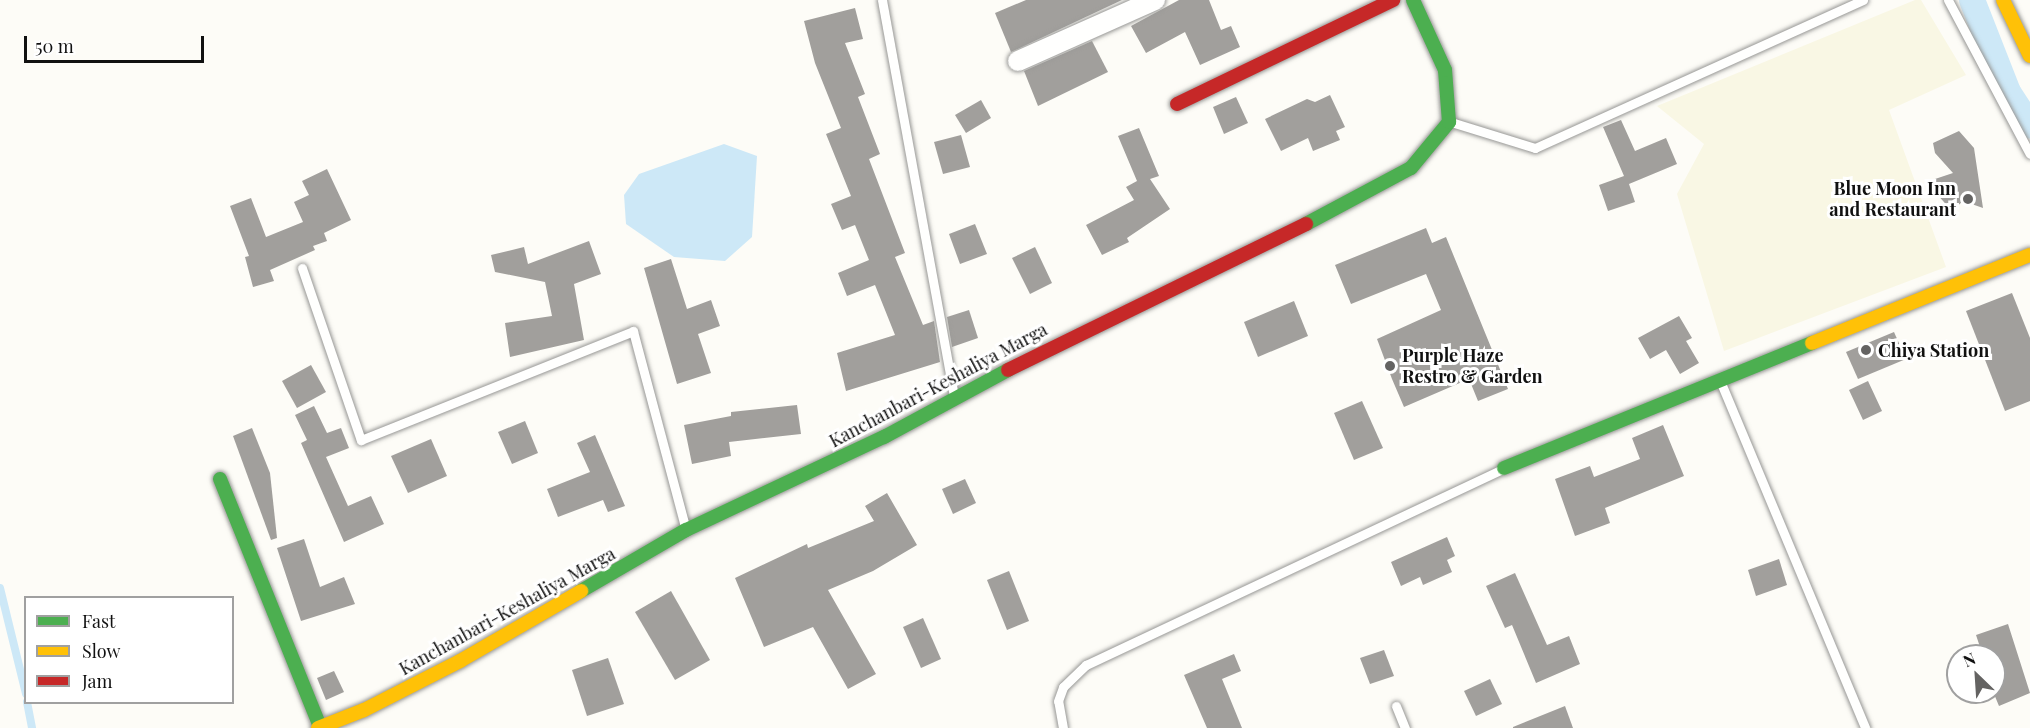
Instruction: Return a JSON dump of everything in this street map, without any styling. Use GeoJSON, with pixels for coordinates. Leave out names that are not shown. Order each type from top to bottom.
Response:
{"type":"FeatureCollection","features":[{"type":"Feature","properties":{"kind":"street"},"geometry":{"type":"LineString","coordinates":[[1018,61],[1155,0]]}},
{"type":"Feature","properties":{"kind":"street"},"geometry":{"type":"LineString","coordinates":[[1177,104],[1393,0]]}},
{"type":"Feature","properties":{"kind":"street"},"geometry":{"type":"LineString","coordinates":[[1413,0],[1445,70],[1449,122]]}},
{"type":"Feature","properties":{"kind":"street"},"geometry":{"type":"LineString","coordinates":[[2003,0],[2030,56]]}},
{"type":"Feature","properties":{"kind":"street","name":"Kanchanbari-Keshaliya Marga"},"geometry":{"type":"LineString","coordinates":[[319,727],[364,710],[460,661],[686,530],[884,436],[955,397],[1411,168],[1449,122]]}},
{"type":"Feature","properties":{"kind":"street"},"geometry":{"type":"LineString","coordinates":[[1504,468],[2030,255]]}},
{"type":"Feature","properties":{"kind":"street"},"geometry":{"type":"LineString","coordinates":[[220,479],[319,727]]}},
{"type":"Feature","properties":{"kind":"lane"},"geometry":{"type":"LineString","coordinates":[[882,0],[955,397]]}},
{"type":"Feature","properties":{"kind":"lane"},"geometry":{"type":"LineString","coordinates":[[1449,122],[1535,148],[1863,0]]}},
{"type":"Feature","properties":{"kind":"lane"},"geometry":{"type":"LineString","coordinates":[[1948,0],[2030,154]]}},
{"type":"Feature","properties":{"kind":"lane"},"geometry":{"type":"LineString","coordinates":[[302,268],[361,440],[633,331],[686,530]]}},
{"type":"Feature","properties":{"kind":"lane"},"geometry":{"type":"LineString","coordinates":[[1720,381],[1865,728]]}},
{"type":"Feature","properties":{"kind":"lane"},"geometry":{"type":"LineString","coordinates":[[1063,728],[1058,701],[1063,687],[1086,665],[1504,468]]}},
{"type":"Feature","properties":{"kind":"lane"},"geometry":{"type":"LineString","coordinates":[[1396,706],[1405,728]]}},
{"type":"Feature","properties":{"kind":"shaded area"},"geometry":{"type":"Polygon","coordinates":[[[1915,0],[1921,0],[1966,75],[1889,110],[1946,267],[1724,351],[1677,194],[1704,144],[1657,106],[1915,0]]]}},
{"type":"Feature","properties":{"kind":"water"},"geometry":{"type":"Polygon","coordinates":[[[724,144],[757,156],[752,237],[725,261],[674,257],[626,224],[624,195],[639,174],[724,144]]]}},
{"type":"Feature","properties":{"kind":"building"},"geometry":{"type":"Polygon","coordinates":[[[1026,0],[1122,0],[1011,52],[995,13],[1026,0]]]}},
{"type":"Feature","properties":{"kind":"building"},"geometry":{"type":"Polygon","coordinates":[[[1179,0],[1209,0],[1221,30],[1231,26],[1240,47],[1200,65],[1185,32],[1146,53],[1131,26],[1179,0]]]}},
{"type":"Feature","properties":{"kind":"building"},"geometry":{"type":"Polygon","coordinates":[[[855,8],[863,39],[845,43],[865,94],[858,97],[880,154],[869,159],[905,253],[895,257],[923,325],[934,321],[940,362],[846,391],[837,353],[895,335],[875,285],[847,296],[838,273],[869,260],[855,225],[842,230],[831,204],[851,196],[826,134],[841,128],[815,63],[804,21],[855,8]]]}},
{"type":"Feature","properties":{"kind":"building"},"geometry":{"type":"Polygon","coordinates":[[[1092,41],[1108,72],[1038,106],[1024,71],[1092,41]]]}},
{"type":"Feature","properties":{"kind":"building"},"geometry":{"type":"Polygon","coordinates":[[[1330,95],[1345,127],[1336,131],[1340,140],[1313,151],[1308,138],[1281,151],[1265,119],[1307,99],[1315,102],[1330,95]]]}},
{"type":"Feature","properties":{"kind":"building"},"geometry":{"type":"Polygon","coordinates":[[[1236,97],[1248,123],[1224,134],[1213,107],[1236,97]]]}},
{"type":"Feature","properties":{"kind":"building"},"geometry":{"type":"Polygon","coordinates":[[[981,100],[991,118],[966,133],[955,115],[981,100]]]}},
{"type":"Feature","properties":{"kind":"building"},"geometry":{"type":"Polygon","coordinates":[[[1621,120],[1635,151],[1666,138],[1677,164],[1629,184],[1635,202],[1608,211],[1599,185],[1624,176],[1603,127],[1621,120]]]}},
{"type":"Feature","properties":{"kind":"building"},"geometry":{"type":"Polygon","coordinates":[[[1139,128],[1159,176],[1150,179],[1170,209],[1127,238],[1129,242],[1102,255],[1086,225],[1134,200],[1126,187],[1137,181],[1118,136],[1139,128]]]}},
{"type":"Feature","properties":{"kind":"building"},"geometry":{"type":"Polygon","coordinates":[[[1959,131],[1974,148],[1983,208],[1963,201],[1952,211],[1926,182],[1953,173],[1935,153],[1933,143],[1959,131]]]}},
{"type":"Feature","properties":{"kind":"building"},"geometry":{"type":"Polygon","coordinates":[[[961,135],[970,167],[943,174],[934,142],[961,135]]]}},
{"type":"Feature","properties":{"kind":"building"},"geometry":{"type":"Polygon","coordinates":[[[327,169],[351,220],[324,233],[327,241],[313,246],[315,250],[270,270],[274,281],[253,287],[245,257],[249,256],[230,206],[251,198],[266,237],[303,222],[294,202],[309,195],[302,181],[327,169]]]}},
{"type":"Feature","properties":{"kind":"building"},"geometry":{"type":"Polygon","coordinates":[[[975,224],[987,254],[960,264],[949,234],[975,224]]]}},
{"type":"Feature","properties":{"kind":"building"},"geometry":{"type":"Polygon","coordinates":[[[1426,228],[1432,243],[1446,237],[1508,389],[1478,401],[1469,379],[1404,407],[1377,339],[1441,310],[1426,274],[1351,304],[1335,265],[1426,228]]]}},
{"type":"Feature","properties":{"kind":"building"},"geometry":{"type":"Polygon","coordinates":[[[589,241],[601,274],[574,284],[584,340],[510,357],[505,323],[552,316],[545,282],[495,272],[491,255],[524,247],[528,264],[589,241]]]}},
{"type":"Feature","properties":{"kind":"building"},"geometry":{"type":"Polygon","coordinates":[[[1035,247],[1052,283],[1030,294],[1012,258],[1035,247]]]}},
{"type":"Feature","properties":{"kind":"building"},"geometry":{"type":"Polygon","coordinates":[[[671,259],[687,309],[711,300],[720,326],[698,334],[711,373],[677,384],[644,268],[671,259]]]}},
{"type":"Feature","properties":{"kind":"building"},"geometry":{"type":"Polygon","coordinates":[[[2012,293],[2030,338],[2030,401],[2005,411],[1966,311],[2012,293]]]}},
{"type":"Feature","properties":{"kind":"building"},"geometry":{"type":"Polygon","coordinates":[[[1294,301],[1308,336],[1258,357],[1244,322],[1294,301]]]}},
{"type":"Feature","properties":{"kind":"building"},"geometry":{"type":"Polygon","coordinates":[[[969,310],[978,338],[952,347],[947,317],[969,310]]]}},
{"type":"Feature","properties":{"kind":"building"},"geometry":{"type":"Polygon","coordinates":[[[1679,316],[1692,338],[1686,341],[1699,363],[1680,374],[1666,350],[1650,359],[1638,338],[1679,316]]]}},
{"type":"Feature","properties":{"kind":"building"},"geometry":{"type":"Polygon","coordinates":[[[1894,332],[1906,359],[1858,379],[1846,352],[1894,332]]]}},
{"type":"Feature","properties":{"kind":"building"},"geometry":{"type":"Polygon","coordinates":[[[311,365],[326,392],[297,408],[282,381],[311,365]]]}},
{"type":"Feature","properties":{"kind":"building"},"geometry":{"type":"Polygon","coordinates":[[[1868,381],[1882,411],[1863,420],[1849,390],[1868,381]]]}},
{"type":"Feature","properties":{"kind":"building"},"geometry":{"type":"Polygon","coordinates":[[[1362,401],[1383,448],[1354,460],[1334,413],[1362,401]]]}},
{"type":"Feature","properties":{"kind":"building"},"geometry":{"type":"Polygon","coordinates":[[[797,405],[801,434],[729,442],[731,456],[692,464],[684,425],[731,416],[731,412],[797,405]]]}},
{"type":"Feature","properties":{"kind":"building"},"geometry":{"type":"Polygon","coordinates":[[[314,406],[327,433],[341,428],[349,448],[326,457],[348,506],[371,496],[384,524],[344,542],[301,443],[307,440],[295,415],[314,406]]]}},
{"type":"Feature","properties":{"kind":"building"},"geometry":{"type":"Polygon","coordinates":[[[525,421],[538,453],[512,464],[498,432],[525,421]]]}},
{"type":"Feature","properties":{"kind":"building"},"geometry":{"type":"Polygon","coordinates":[[[1663,425],[1684,476],[1605,508],[1610,523],[1575,536],[1555,479],[1590,466],[1594,477],[1640,459],[1632,438],[1663,425]]]}},
{"type":"Feature","properties":{"kind":"building"},"geometry":{"type":"Polygon","coordinates":[[[252,428],[270,473],[277,538],[271,540],[233,436],[252,428]]]}},
{"type":"Feature","properties":{"kind":"building"},"geometry":{"type":"Polygon","coordinates":[[[595,435],[625,506],[608,512],[603,500],[558,517],[547,489],[590,472],[577,443],[595,435]]]}},
{"type":"Feature","properties":{"kind":"building"},"geometry":{"type":"Polygon","coordinates":[[[431,439],[447,476],[408,493],[391,456],[431,439]]]}},
{"type":"Feature","properties":{"kind":"building"},"geometry":{"type":"Polygon","coordinates":[[[965,479],[976,503],[953,514],[942,489],[965,479]]]}},
{"type":"Feature","properties":{"kind":"building"},"geometry":{"type":"Polygon","coordinates":[[[887,493],[917,545],[873,571],[828,590],[876,674],[848,689],[813,627],[764,647],[735,578],[807,544],[808,548],[874,521],[865,506],[887,493]]]}},
{"type":"Feature","properties":{"kind":"building"},"geometry":{"type":"Polygon","coordinates":[[[1447,537],[1455,556],[1447,560],[1452,572],[1423,585],[1420,577],[1401,586],[1391,562],[1447,537]]]}},
{"type":"Feature","properties":{"kind":"building"},"geometry":{"type":"Polygon","coordinates":[[[304,539],[320,587],[344,577],[355,604],[301,621],[277,548],[304,539]]]}},
{"type":"Feature","properties":{"kind":"building"},"geometry":{"type":"Polygon","coordinates":[[[1779,559],[1787,585],[1756,596],[1748,570],[1779,559]]]}},
{"type":"Feature","properties":{"kind":"building"},"geometry":{"type":"Polygon","coordinates":[[[1009,571],[1029,621],[1007,630],[987,580],[1009,571]]]}},
{"type":"Feature","properties":{"kind":"building"},"geometry":{"type":"Polygon","coordinates":[[[1515,573],[1547,645],[1569,636],[1580,664],[1536,683],[1512,625],[1505,628],[1486,586],[1515,573]]]}},
{"type":"Feature","properties":{"kind":"building"},"geometry":{"type":"Polygon","coordinates":[[[671,591],[710,660],[675,680],[635,612],[671,591]]]}},
{"type":"Feature","properties":{"kind":"building"},"geometry":{"type":"Polygon","coordinates":[[[923,618],[941,659],[921,668],[903,627],[923,618]]]}},
{"type":"Feature","properties":{"kind":"building"},"geometry":{"type":"Polygon","coordinates":[[[2008,624],[2030,693],[2006,703],[2006,644],[1979,644],[1976,635],[2008,624]]]}},
{"type":"Feature","properties":{"kind":"building"},"geometry":{"type":"Polygon","coordinates":[[[1384,650],[1394,676],[1370,684],[1360,658],[1384,650]]]}},
{"type":"Feature","properties":{"kind":"building"},"geometry":{"type":"Polygon","coordinates":[[[1234,654],[1241,671],[1222,679],[1242,728],[1207,728],[1184,675],[1234,654]]]}},
{"type":"Feature","properties":{"kind":"building"},"geometry":{"type":"Polygon","coordinates":[[[608,658],[624,704],[587,716],[572,670],[608,658]]]}},
{"type":"Feature","properties":{"kind":"building"},"geometry":{"type":"Polygon","coordinates":[[[334,671],[344,692],[326,700],[317,678],[334,671]]]}},
{"type":"Feature","properties":{"kind":"building"},"geometry":{"type":"Polygon","coordinates":[[[1490,679],[1502,704],[1476,716],[1464,691],[1490,679]]]}},
{"type":"Feature","properties":{"kind":"building"},"geometry":{"type":"Polygon","coordinates":[[[1565,706],[1573,728],[1513,728],[1513,727],[1565,706]]]}},
{"type":"Feature","properties":{"kind":"waterway"},"geometry":{"type":"LineString","coordinates":[[1972,0],[2008,92],[2030,126]]}},
{"type":"Feature","properties":{"kind":"waterway"},"geometry":{"type":"LineString","coordinates":[[0,588],[24,686]]}},
{"type":"Feature","properties":{"kind":"waterway"},"geometry":{"type":"LineString","coordinates":[[27,704],[32,728]]}},
{"type":"Feature","properties":{"kind":"traffic: fast"},"geometry":{"type":"LineString","coordinates":[[1306,224],[1411,168],[1449,122],[1445,70],[1413,0]]}},
{"type":"Feature","properties":{"kind":"traffic: fast"},"geometry":{"type":"LineString","coordinates":[[1504,468],[1812,343]]}},
{"type":"Feature","properties":{"kind":"traffic: fast"},"geometry":{"type":"LineString","coordinates":[[581,591],[686,530],[884,437],[1008,370]]}},
{"type":"Feature","properties":{"kind":"traffic: fast"},"geometry":{"type":"LineString","coordinates":[[220,479],[320,727]]}},
{"type":"Feature","properties":{"kind":"traffic: slow"},"geometry":{"type":"LineString","coordinates":[[2003,0],[2030,56]]}},
{"type":"Feature","properties":{"kind":"traffic: slow"},"geometry":{"type":"LineString","coordinates":[[1812,343],[2030,255]]}},
{"type":"Feature","properties":{"kind":"traffic: slow"},"geometry":{"type":"LineString","coordinates":[[318,728],[364,710],[460,661],[581,591]]}},
{"type":"Feature","properties":{"kind":"traffic: jam"},"geometry":{"type":"LineString","coordinates":[[1177,104],[1393,0]]}},
{"type":"Feature","properties":{"kind":"traffic: jam"},"geometry":{"type":"LineString","coordinates":[[1008,370],[1306,224]]}},
{"type":"Feature","properties":{"kind":"place","name":"Blue Moon Inn and Restaurant"},"geometry":{"type":"Point","coordinates":[1968,199]}},
{"type":"Feature","properties":{"kind":"place","name":"Chiya Station"},"geometry":{"type":"Point","coordinates":[1866,350]}},
{"type":"Feature","properties":{"kind":"place","name":"Purple Haze Restro & Garden"},"geometry":{"type":"Point","coordinates":[1390,366]}}]}
